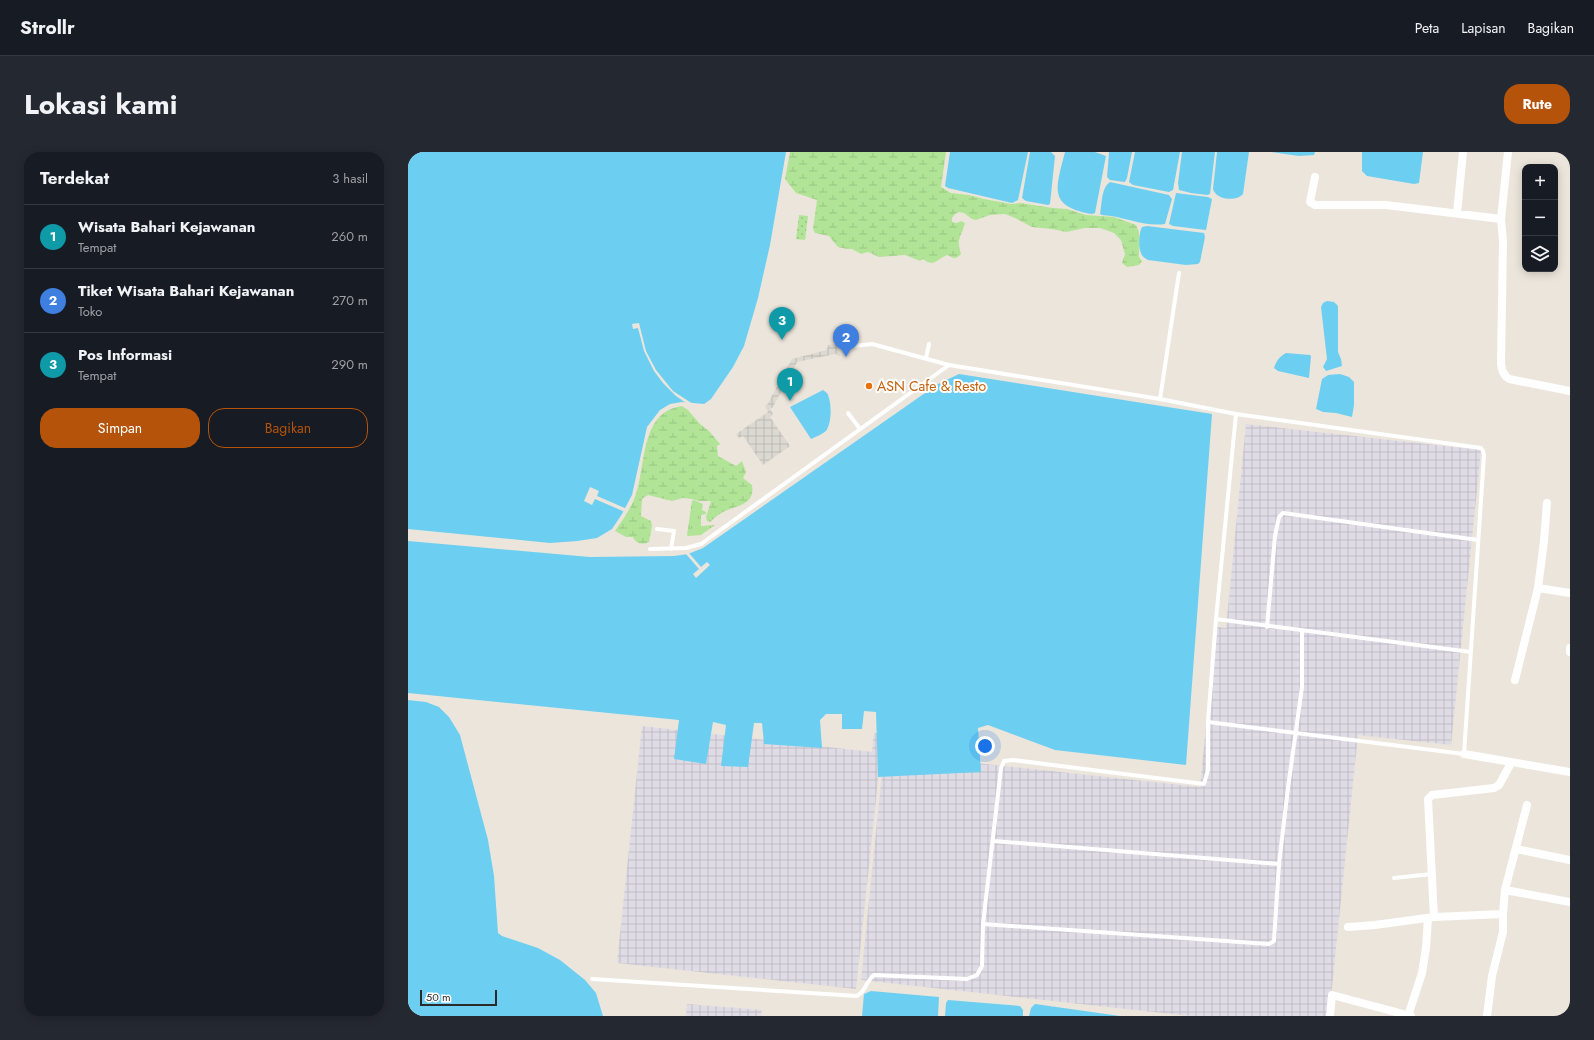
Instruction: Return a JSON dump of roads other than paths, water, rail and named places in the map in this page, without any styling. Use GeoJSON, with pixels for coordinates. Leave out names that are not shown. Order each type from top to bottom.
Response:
{"type":"FeatureCollection","features":[{"type":"Feature","properties":{"kind":"street"},"geometry":{"type":"LineString","coordinates":[[1457,213],[1463,152]]}},
{"type":"Feature","properties":{"kind":"street"},"geometry":{"type":"LineString","coordinates":[[1508,152],[1501,219],[1503,241],[1502,370],[1505,376],[1509,379],[1570,391]]}},
{"type":"Feature","properties":{"kind":"street"},"geometry":{"type":"LineString","coordinates":[[1315,177],[1310,202],[1315,205],[1386,205],[1501,219]]}},
{"type":"Feature","properties":{"kind":"street"},"geometry":{"type":"LineString","coordinates":[[1515,680],[1538,588],[1547,503]]}},
{"type":"Feature","properties":{"kind":"street"},"geometry":{"type":"LineString","coordinates":[[1538,588],[1570,593]]}},
{"type":"Feature","properties":{"kind":"street"},"geometry":{"type":"LineString","coordinates":[[1464,754],[1570,772]]}},
{"type":"Feature","properties":{"kind":"street"},"geometry":{"type":"LineString","coordinates":[[1330,1016],[1332,995],[1409,1016],[1422,973],[1431,918],[1432,874],[1428,799],[1432,795],[1494,788],[1498,785],[1511,763]]}},
{"type":"Feature","properties":{"kind":"street"},"geometry":{"type":"LineString","coordinates":[[1487,1016],[1492,976],[1503,932],[1505,890],[1527,805]]}},
{"type":"Feature","properties":{"kind":"street"},"geometry":{"type":"LineString","coordinates":[[1516,849],[1570,860]]}},
{"type":"Feature","properties":{"kind":"street"},"geometry":{"type":"LineString","coordinates":[[1505,890],[1570,902]]}},
{"type":"Feature","properties":{"kind":"street"},"geometry":{"type":"LineString","coordinates":[[1348,926],[1375,925],[1431,918],[1504,914]]}},
{"type":"Feature","properties":{"kind":"lane"},"geometry":{"type":"LineString","coordinates":[[1160,399],[1179,273]]}},
{"type":"Feature","properties":{"kind":"lane"},"geometry":{"type":"LineString","coordinates":[[843,346],[872,344],[949,365],[1160,399],[1236,414],[1481,448],[1484,455],[1464,754],[1208,722]]}},
{"type":"Feature","properties":{"kind":"lane"},"geometry":{"type":"LineString","coordinates":[[926,358],[929,344]]}},
{"type":"Feature","properties":{"kind":"lane"},"geometry":{"type":"LineString","coordinates":[[650,549],[686,548],[701,544],[949,365]]}},
{"type":"Feature","properties":{"kind":"lane"},"geometry":{"type":"LineString","coordinates":[[848,413],[860,430]]}},
{"type":"Feature","properties":{"kind":"lane"},"geometry":{"type":"LineString","coordinates":[[592,979],[857,996],[865,989],[871,977],[874,975],[967,980],[977,975],[982,966],[983,924],[1001,768],[1004,761],[1009,760],[1204,784],[1208,770],[1208,722],[1216,620],[1236,414]]}},
{"type":"Feature","properties":{"kind":"lane"},"geometry":{"type":"LineString","coordinates":[[1266,627],[1275,536],[1279,517],[1283,513],[1478,540]]}},
{"type":"Feature","properties":{"kind":"lane"},"geometry":{"type":"LineString","coordinates":[[657,529],[674,531],[671,549]]}},
{"type":"Feature","properties":{"kind":"lane"},"geometry":{"type":"LineString","coordinates":[[1216,620],[1471,652]]}},
{"type":"Feature","properties":{"kind":"lane"},"geometry":{"type":"LineString","coordinates":[[983,924],[1269,944],[1274,940],[1279,864],[1302,687],[1302,631]]}},
{"type":"Feature","properties":{"kind":"lane"},"geometry":{"type":"LineString","coordinates":[[993,841],[1279,864]]}},
{"type":"Feature","properties":{"kind":"lane"},"geometry":{"type":"LineString","coordinates":[[1394,878],[1432,874]]}},
{"type":"Feature","properties":{"kind":"water"},"geometry":{"type":"Polygon","coordinates":[[[408,152],[786,152],[770,245],[758,298],[744,346],[733,367],[711,399],[704,404],[682,402],[670,404],[660,410],[647,427],[632,495],[612,529],[597,538],[550,543],[408,529],[408,152]]]}},
{"type":"Feature","properties":{"kind":"water"},"geometry":{"type":"Polygon","coordinates":[[[950,152],[1028,152],[1018,200],[1012,203],[948,188],[945,186],[950,152]]]}},
{"type":"Feature","properties":{"kind":"water"},"geometry":{"type":"Polygon","coordinates":[[[1030,152],[1051,152],[1055,156],[1050,204],[1048,205],[1026,201],[1022,198],[1030,152]]]}},
{"type":"Feature","properties":{"kind":"water"},"geometry":{"type":"Polygon","coordinates":[[[1065,152],[1095,152],[1106,156],[1095,213],[1092,214],[1078,211],[1068,206],[1061,200],[1058,194],[1059,176],[1065,152]]]}},
{"type":"Feature","properties":{"kind":"water"},"geometry":{"type":"Polygon","coordinates":[[[1109,152],[1132,152],[1125,182],[1110,180],[1107,177],[1109,152]]]}},
{"type":"Feature","properties":{"kind":"water"},"geometry":{"type":"Polygon","coordinates":[[[1135,152],[1180,152],[1173,190],[1169,192],[1133,185],[1129,182],[1135,152]]]}},
{"type":"Feature","properties":{"kind":"water"},"geometry":{"type":"Polygon","coordinates":[[[1182,152],[1215,152],[1210,194],[1191,193],[1179,190],[1178,183],[1182,152]]]}},
{"type":"Feature","properties":{"kind":"water"},"geometry":{"type":"Polygon","coordinates":[[[1217,152],[1249,152],[1243,194],[1240,197],[1226,199],[1215,193],[1213,189],[1217,152]]]}},
{"type":"Feature","properties":{"kind":"water"},"geometry":{"type":"Polygon","coordinates":[[[1271,152],[1315,152],[1314,155],[1299,156],[1271,152]]]}},
{"type":"Feature","properties":{"kind":"water"},"geometry":{"type":"Polygon","coordinates":[[[1362,152],[1423,152],[1419,183],[1414,184],[1367,176],[1362,171],[1362,152]]]}},
{"type":"Feature","properties":{"kind":"water"},"geometry":{"type":"Polygon","coordinates":[[[1110,182],[1169,195],[1172,199],[1165,224],[1157,225],[1141,223],[1100,214],[1103,192],[1110,182]]]}},
{"type":"Feature","properties":{"kind":"water"},"geometry":{"type":"Polygon","coordinates":[[[1176,193],[1208,197],[1212,199],[1206,230],[1173,226],[1169,224],[1176,193]]]}},
{"type":"Feature","properties":{"kind":"water"},"geometry":{"type":"Polygon","coordinates":[[[1147,226],[1204,233],[1205,237],[1200,262],[1198,264],[1186,265],[1148,260],[1142,256],[1139,248],[1140,232],[1142,227],[1147,226]]]}},
{"type":"Feature","properties":{"kind":"water"},"geometry":{"type":"Polygon","coordinates":[[[1327,301],[1334,302],[1338,306],[1338,352],[1342,366],[1326,371],[1323,367],[1327,359],[1321,307],[1323,303],[1327,301]]]}},
{"type":"Feature","properties":{"kind":"water"},"geometry":{"type":"Polygon","coordinates":[[[1286,353],[1311,356],[1309,378],[1278,371],[1274,368],[1278,359],[1286,353]]]}},
{"type":"Feature","properties":{"kind":"water"},"geometry":{"type":"Polygon","coordinates":[[[959,374],[1212,414],[1186,765],[1055,750],[988,725],[978,728],[981,772],[878,777],[876,712],[864,711],[862,729],[842,729],[842,714],[826,714],[820,720],[822,748],[764,744],[762,723],[754,723],[748,767],[721,766],[726,725],[713,722],[706,764],[674,759],[679,720],[408,693],[408,541],[590,557],[674,556],[688,554],[703,548],[938,384],[959,374]]]}},
{"type":"Feature","properties":{"kind":"water"},"geometry":{"type":"Polygon","coordinates":[[[1340,374],[1349,377],[1354,382],[1354,405],[1352,417],[1336,413],[1323,412],[1316,409],[1322,379],[1328,375],[1340,374]]]}},
{"type":"Feature","properties":{"kind":"water"},"geometry":{"type":"Polygon","coordinates":[[[823,390],[827,393],[830,401],[831,412],[829,423],[826,431],[811,439],[790,407],[823,390]]]}},
{"type":"Feature","properties":{"kind":"water"},"geometry":{"type":"Polygon","coordinates":[[[408,700],[426,702],[439,707],[449,717],[460,735],[488,840],[494,876],[498,933],[502,936],[538,948],[560,960],[585,980],[596,993],[603,1016],[408,1016],[408,700]]]}},
{"type":"Feature","properties":{"kind":"water"},"geometry":{"type":"Polygon","coordinates":[[[871,991],[939,997],[938,1016],[862,1016],[864,994],[871,991]]]}},
{"type":"Feature","properties":{"kind":"water"},"geometry":{"type":"Polygon","coordinates":[[[948,1000],[1020,1006],[1023,1010],[1023,1016],[945,1016],[946,1003],[948,1000]]]}},
{"type":"Feature","properties":{"kind":"water"},"geometry":{"type":"Polygon","coordinates":[[[1035,1004],[1120,1016],[1029,1016],[1031,1008],[1035,1004]]]}},
{"type":"Feature","properties":{"kind":"place","name":"Pos Informasi"},"geometry":{"type":"Point","coordinates":[782,340]}},
{"type":"Feature","properties":{"kind":"place","name":"Tiket Wisata Bahari Kejawanan"},"geometry":{"type":"Point","coordinates":[846,357]}},
{"type":"Feature","properties":{"kind":"place","name":"ASN Cafe & Resto"},"geometry":{"type":"Point","coordinates":[869,386]}},
{"type":"Feature","properties":{"kind":"place","name":"Wisata Bahari Kejawanan"},"geometry":{"type":"Point","coordinates":[790,401]}}]}
